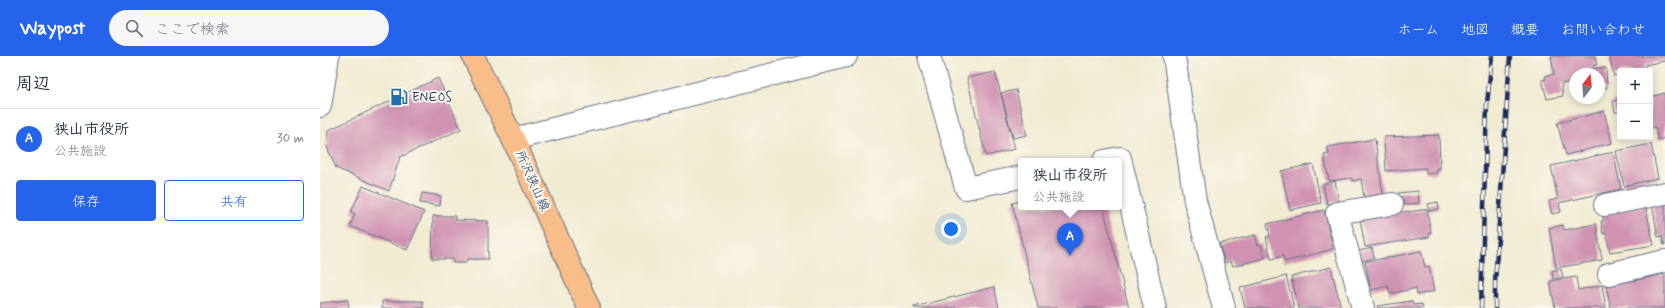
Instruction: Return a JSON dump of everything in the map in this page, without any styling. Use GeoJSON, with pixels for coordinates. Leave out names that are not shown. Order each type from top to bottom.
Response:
{"type":"FeatureCollection","features":[{"type":"Feature","properties":{"kind":"main road","name":"所沢狭山線"},"geometry":{"type":"LineString","coordinates":[[473,56],[513,139],[589,308]]}},
{"type":"Feature","properties":{"kind":"street"},"geometry":{"type":"LineString","coordinates":[[321,100],[328,56]]}},
{"type":"Feature","properties":{"kind":"street"},"geometry":{"type":"LineString","coordinates":[[513,139],[846,56]]}},
{"type":"Feature","properties":{"kind":"street"},"geometry":{"type":"LineString","coordinates":[[929,56],[966,188],[1018,178]]}},
{"type":"Feature","properties":{"kind":"street"},"geometry":{"type":"LineString","coordinates":[[1174,56],[1195,201],[1224,308]]}},
{"type":"Feature","properties":{"kind":"street"},"geometry":{"type":"LineString","coordinates":[[1122,167],[1155,308]]}},
{"type":"Feature","properties":{"kind":"street"},"geometry":{"type":"LineString","coordinates":[[1604,205],[1665,193]]}},
{"type":"Feature","properties":{"kind":"street"},"geometry":{"type":"LineString","coordinates":[[1363,308],[1337,213],[1392,204]]}},
{"type":"Feature","properties":{"kind":"street"},"geometry":{"type":"LineString","coordinates":[[1609,274],[1665,261]]}},
{"type":"Feature","properties":{"kind":"building"},"geometry":{"type":"Polygon","coordinates":[[[1551,56],[1595,56],[1597,65],[1593,65],[1594,68],[1569,68],[1569,83],[1561,84],[1563,96],[1547,99],[1542,80],[1546,79],[1545,76],[1554,74],[1551,56]]]}},
{"type":"Feature","properties":{"kind":"building"},"geometry":{"type":"Polygon","coordinates":[[[1609,56],[1665,56],[1665,61],[1645,65],[1645,68],[1617,68],[1617,76],[1614,76],[1609,56]]]}},
{"type":"Feature","properties":{"kind":"building"},"geometry":{"type":"Polygon","coordinates":[[[1605,68],[1606,68],[1607,88],[1605,88],[1605,68]]]}},
{"type":"Feature","properties":{"kind":"building"},"geometry":{"type":"Polygon","coordinates":[[[995,72],[1015,149],[986,156],[967,78],[995,72]]]}},
{"type":"Feature","properties":{"kind":"building"},"geometry":{"type":"Polygon","coordinates":[[[438,78],[461,129],[400,157],[389,191],[336,168],[327,147],[329,130],[438,78]]]}},
{"type":"Feature","properties":{"kind":"building"},"geometry":{"type":"Polygon","coordinates":[[[1016,90],[1027,135],[1013,138],[1001,93],[1016,90]]]}},
{"type":"Feature","properties":{"kind":"building"},"geometry":{"type":"Polygon","coordinates":[[[1665,93],[1665,138],[1658,140],[1655,127],[1653,128],[1653,96],[1665,93]]]}},
{"type":"Feature","properties":{"kind":"building"},"geometry":{"type":"Polygon","coordinates":[[[1617,100],[1617,112],[1615,112],[1613,101],[1617,100]]]}},
{"type":"Feature","properties":{"kind":"building"},"geometry":{"type":"Polygon","coordinates":[[[1604,111],[1612,143],[1566,155],[1557,123],[1604,111]]]}},
{"type":"Feature","properties":{"kind":"building"},"geometry":{"type":"Polygon","coordinates":[[[1439,135],[1440,168],[1437,169],[1437,173],[1426,174],[1426,168],[1386,171],[1384,137],[1439,135]]]}},
{"type":"Feature","properties":{"kind":"building"},"geometry":{"type":"Polygon","coordinates":[[[1375,139],[1383,194],[1364,197],[1361,179],[1352,181],[1352,178],[1329,181],[1324,155],[1329,154],[1327,147],[1375,139]]]}},
{"type":"Feature","properties":{"kind":"building"},"geometry":{"type":"Polygon","coordinates":[[[1651,144],[1658,178],[1624,186],[1616,151],[1651,144]]]}},
{"type":"Feature","properties":{"kind":"building"},"geometry":{"type":"Polygon","coordinates":[[[1613,152],[1621,189],[1559,203],[1561,212],[1552,214],[1549,201],[1558,199],[1551,166],[1613,152]]]}},
{"type":"Feature","properties":{"kind":"building"},"geometry":{"type":"Polygon","coordinates":[[[1313,164],[1321,203],[1290,210],[1281,171],[1313,164]]]}},
{"type":"Feature","properties":{"kind":"building"},"geometry":{"type":"Polygon","coordinates":[[[1335,181],[1339,202],[1327,204],[1323,184],[1335,181]]]}},
{"type":"Feature","properties":{"kind":"building"},"geometry":{"type":"Polygon","coordinates":[[[363,186],[424,212],[407,250],[350,226],[355,214],[351,212],[363,186]]]}},
{"type":"Feature","properties":{"kind":"building"},"geometry":{"type":"Polygon","coordinates":[[[1418,191],[1419,203],[1399,205],[1398,193],[1418,191]]]}},
{"type":"Feature","properties":{"kind":"building"},"geometry":{"type":"Polygon","coordinates":[[[422,193],[441,196],[440,206],[420,203],[422,193]]]}},
{"type":"Feature","properties":{"kind":"building"},"geometry":{"type":"Polygon","coordinates":[[[1665,201],[1664,245],[1662,236],[1658,237],[1652,204],[1665,201]]]}},
{"type":"Feature","properties":{"kind":"building"},"geometry":{"type":"Polygon","coordinates":[[[1018,202],[1018,210],[1104,210],[1129,308],[1038,308],[1012,203],[1018,202]]]}},
{"type":"Feature","properties":{"kind":"building"},"geometry":{"type":"Polygon","coordinates":[[[1438,202],[1439,209],[1429,211],[1428,204],[1438,202]]]}},
{"type":"Feature","properties":{"kind":"building"},"geometry":{"type":"Polygon","coordinates":[[[1645,205],[1654,245],[1610,252],[1606,233],[1603,234],[1601,221],[1604,221],[1602,214],[1645,205]]]}},
{"type":"Feature","properties":{"kind":"building"},"geometry":{"type":"Polygon","coordinates":[[[1427,209],[1431,233],[1429,233],[1429,237],[1365,247],[1360,219],[1427,209]]]}},
{"type":"Feature","properties":{"kind":"building"},"geometry":{"type":"Polygon","coordinates":[[[1324,210],[1333,249],[1284,262],[1283,256],[1271,259],[1266,237],[1270,236],[1267,224],[1324,210]]]}},
{"type":"Feature","properties":{"kind":"building"},"geometry":{"type":"Polygon","coordinates":[[[433,216],[455,216],[455,220],[488,221],[488,259],[467,259],[466,263],[453,263],[453,259],[432,259],[433,216]]]}},
{"type":"Feature","properties":{"kind":"building"},"geometry":{"type":"Polygon","coordinates":[[[1596,224],[1602,260],[1556,268],[1549,228],[1563,225],[1564,230],[1596,224]]]}},
{"type":"Feature","properties":{"kind":"building"},"geometry":{"type":"Polygon","coordinates":[[[1255,235],[1258,245],[1261,244],[1265,258],[1233,266],[1231,261],[1225,263],[1219,244],[1255,235]]]}},
{"type":"Feature","properties":{"kind":"building"},"geometry":{"type":"Polygon","coordinates":[[[1372,248],[1374,258],[1356,263],[1354,252],[1372,248]]]}},
{"type":"Feature","properties":{"kind":"building"},"geometry":{"type":"Polygon","coordinates":[[[1421,251],[1425,267],[1429,266],[1434,291],[1417,295],[1416,288],[1390,294],[1388,286],[1371,290],[1365,262],[1421,251]]]}},
{"type":"Feature","properties":{"kind":"building"},"geometry":{"type":"Polygon","coordinates":[[[1331,267],[1341,308],[1299,308],[1291,277],[1331,267]]]}},
{"type":"Feature","properties":{"kind":"building"},"geometry":{"type":"Polygon","coordinates":[[[1561,269],[1563,277],[1553,279],[1552,271],[1561,269]]]}},
{"type":"Feature","properties":{"kind":"building"},"geometry":{"type":"Polygon","coordinates":[[[1665,274],[1665,308],[1611,308],[1606,286],[1665,274]]]}},
{"type":"Feature","properties":{"kind":"building"},"geometry":{"type":"Polygon","coordinates":[[[1286,276],[1294,308],[1245,308],[1240,288],[1286,276]]]}},
{"type":"Feature","properties":{"kind":"building"},"geometry":{"type":"Polygon","coordinates":[[[1576,277],[1578,290],[1602,285],[1606,308],[1555,308],[1550,281],[1576,277]]]}},
{"type":"Feature","properties":{"kind":"building"},"geometry":{"type":"Polygon","coordinates":[[[994,287],[999,308],[914,308],[914,307],[994,287]]]}},
{"type":"Feature","properties":{"kind":"building"},"geometry":{"type":"Polygon","coordinates":[[[348,300],[349,308],[320,308],[320,303],[348,300]]]}},
{"type":"Feature","properties":{"kind":"building"},"geometry":{"type":"Polygon","coordinates":[[[382,301],[423,301],[423,308],[382,308],[382,301]]]}},
{"type":"Feature","properties":{"kind":"building"},"geometry":{"type":"Polygon","coordinates":[[[1412,301],[1413,305],[1422,304],[1423,308],[1378,308],[1377,306],[1412,301]]]}},
{"type":"Feature","properties":{"kind":"railway"},"geometry":{"type":"LineString","coordinates":[[1481,308],[1487,104],[1492,56]]}},
{"type":"Feature","properties":{"kind":"railway"},"geometry":{"type":"LineString","coordinates":[[1495,308],[1495,283],[1510,56]]}},
{"type":"Feature","properties":{"kind":"place","name":"ENEOS"},"geometry":{"type":"Point","coordinates":[399,97]}},
{"type":"Feature","properties":{"kind":"place","name":"狭山市役所"},"geometry":{"type":"Point","coordinates":[1070,256]}}]}
